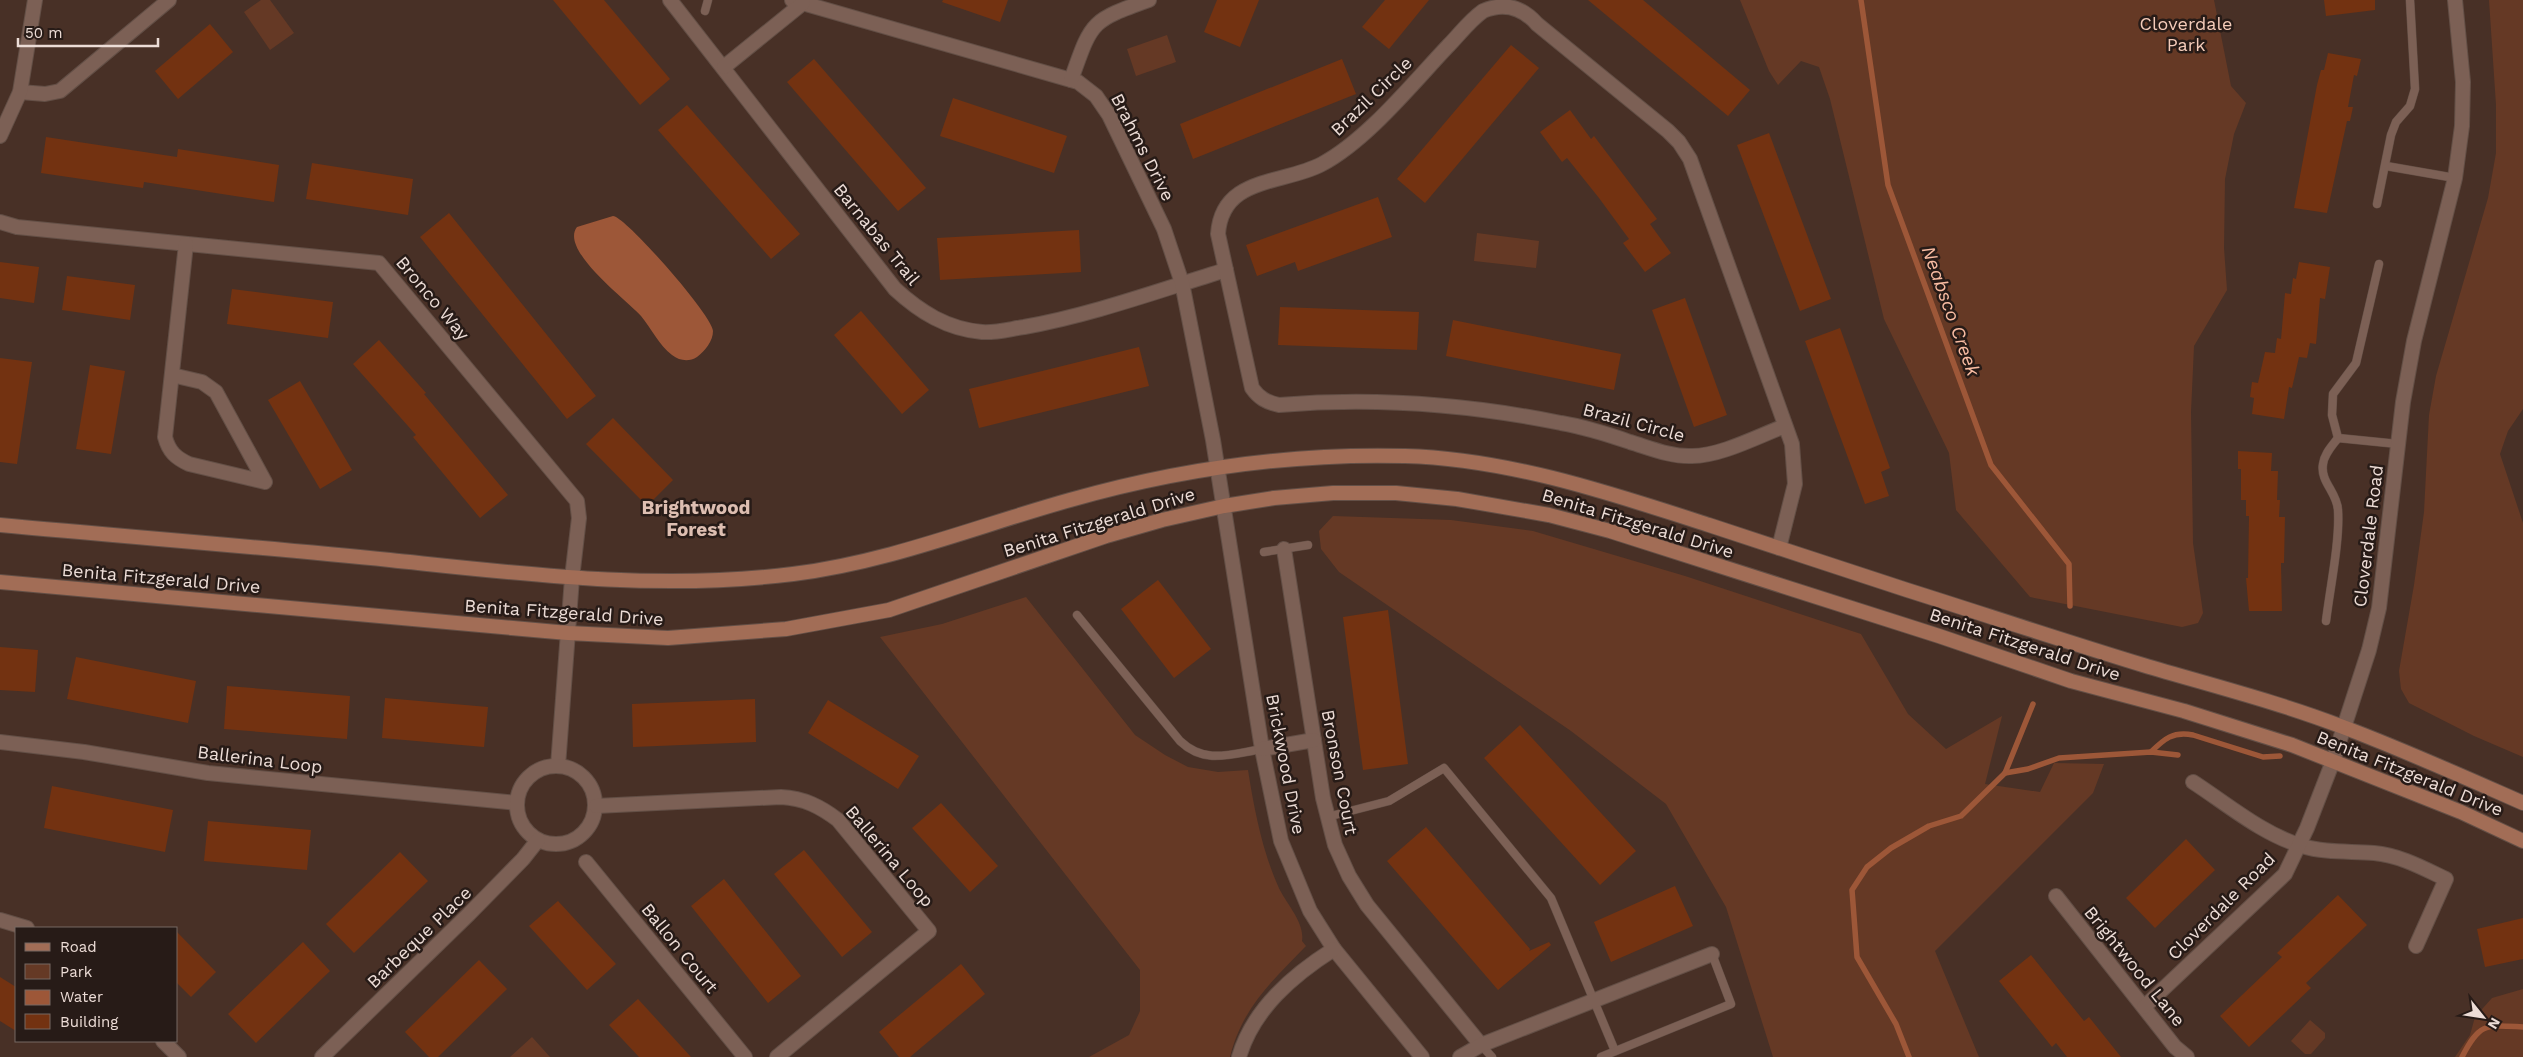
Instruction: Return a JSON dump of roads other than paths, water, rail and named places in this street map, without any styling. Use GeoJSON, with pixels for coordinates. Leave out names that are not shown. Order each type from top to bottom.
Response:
{"type":"FeatureCollection","features":[{"type":"Feature","properties":{"kind":"main road","name":"Benita Fitzgerald Drive"},"geometry":{"type":"LineString","coordinates":[[0,525],[208,542],[572,578],[645,582],[730,580],[790,575],[847,566],[953,537],[1065,501],[1144,480],[1218,467],[1337,456],[1410,456],[1502,466],[1563,480],[1644,504],[2067,642],[2297,711],[2345,728],[2523,803]]}},
{"type":"Feature","properties":{"kind":"main road","name":"Benita Fitzgerald Drive"},"geometry":{"type":"LineString","coordinates":[[0,582],[568,633],[668,638],[786,629],[889,610],[1134,528],[1224,506],[1274,498],[1333,493],[1396,493],[1457,499],[1549,514],[1610,531],[1939,636],[2071,681],[2184,711],[2292,744],[2461,812],[2523,841]]}},
{"type":"Feature","properties":{"kind":"street"},"geometry":{"type":"LineString","coordinates":[[0,136],[20,92],[35,0]]}},
{"type":"Feature","properties":{"kind":"street"},"geometry":{"type":"LineString","coordinates":[[20,92],[45,94],[60,91],[169,0]]}},
{"type":"Feature","properties":{"kind":"street","name":"Barnabas Trail"},"geometry":{"type":"LineString","coordinates":[[670,0],[895,289],[913,306],[933,318],[956,327],[989,332],[1083,313],[1226,270]]}},
{"type":"Feature","properties":{"kind":"street"},"geometry":{"type":"LineString","coordinates":[[1071,80],[1086,39],[1094,26],[1110,14],[1149,0]]}},
{"type":"Feature","properties":{"kind":"street","name":"Cloverdale Road"},"geometry":{"type":"LineString","coordinates":[[2144,1007],[2282,877],[2299,845],[2345,728],[2369,650],[2379,608],[2398,444],[2414,341],[2455,178],[2462,126],[2463,82],[2456,0]]}},
{"type":"Feature","properties":{"kind":"street"},"geometry":{"type":"LineString","coordinates":[[724,67],[797,2]]}},
{"type":"Feature","properties":{"kind":"street","name":"Brahms Drive"},"geometry":{"type":"LineString","coordinates":[[797,2],[1071,80],[1086,87],[1096,96],[1109,115],[1164,229],[1182,283],[1218,467]]}},
{"type":"Feature","properties":{"kind":"street","name":"Brazil Circle"},"geometry":{"type":"LineString","coordinates":[[1779,548],[1795,484],[1792,444],[1690,159],[1668,131],[1537,24],[1528,14],[1516,8],[1503,6],[1492,7],[1476,16],[1394,103],[1348,146],[1322,164],[1245,189],[1233,197],[1224,207],[1219,220],[1218,234],[1252,388],[1258,397],[1268,403],[1279,405],[1384,401],[1464,407],[1563,423],[1607,434],[1672,455],[1693,456],[1710,454],[1785,426]]}},
{"type":"Feature","properties":{"kind":"street","name":"Bronco Way"},"geometry":{"type":"LineString","coordinates":[[0,222],[17,227],[379,263],[578,501],[579,518],[568,633]]}},
{"type":"Feature","properties":{"kind":"street"},"geometry":{"type":"LineString","coordinates":[[172,375],[202,382],[216,392],[264,482],[189,464],[174,455],[168,448],[165,437],[186,244]]}},
{"type":"Feature","properties":{"kind":"street","name":"Brickwood Drive"},"geometry":{"type":"LineString","coordinates":[[1218,467],[1262,749],[1280,841],[1310,911],[1334,949],[1422,1057]]}},
{"type":"Feature","properties":{"kind":"street","name":"Bronson Court"},"geometry":{"type":"LineString","coordinates":[[1284,549],[1327,816],[1336,845],[1349,876],[1367,905],[1481,1045]]}},
{"type":"Feature","properties":{"kind":"street"},"geometry":{"type":"LineString","coordinates":[[558,766],[568,633]]}},
{"type":"Feature","properties":{"kind":"street"},"geometry":{"type":"LineString","coordinates":[[1262,749],[1314,740]]}},
{"type":"Feature","properties":{"kind":"street","name":"Ballerina Loop"},"geometry":{"type":"LineString","coordinates":[[0,742],[84,752],[217,774],[517,803]]}},
{"type":"Feature","properties":{"kind":"street"},"geometry":{"type":"LineString","coordinates":[[558,766],[570,768],[589,783],[596,806],[589,828],[576,839],[560,844],[538,840],[522,825],[517,803],[526,780],[535,772],[546,767],[558,766]]}},
{"type":"Feature","properties":{"kind":"street"},"geometry":{"type":"LineString","coordinates":[[2193,782],[2271,832],[2299,845],[2333,851],[2386,855],[2413,863],[2446,879],[2416,946]]}},
{"type":"Feature","properties":{"kind":"street","name":"Ballerina Loop"},"geometry":{"type":"LineString","coordinates":[[596,806],[782,797],[803,800],[827,812],[842,824],[929,931],[777,1057]]}},
{"type":"Feature","properties":{"kind":"street","name":"Barbeque Place"},"geometry":{"type":"LineString","coordinates":[[322,1057],[469,914],[523,859],[538,840]]}},
{"type":"Feature","properties":{"kind":"street","name":"Ballon Court"},"geometry":{"type":"LineString","coordinates":[[586,862],[745,1057]]}},
{"type":"Feature","properties":{"kind":"street","name":"Brightwood Lane"},"geometry":{"type":"LineString","coordinates":[[2056,896],[2175,1047],[2187,1057]]}},
{"type":"Feature","properties":{"kind":"street"},"geometry":{"type":"LineString","coordinates":[[0,920],[24,927]]}},
{"type":"Feature","properties":{"kind":"street"},"geometry":{"type":"LineString","coordinates":[[1239,1057],[1249,1033],[1265,1008],[1285,985],[1308,966],[1334,949]]}},
{"type":"Feature","properties":{"kind":"street"},"geometry":{"type":"LineString","coordinates":[[1460,1057],[1481,1045],[1712,954]]}},
{"type":"Feature","properties":{"kind":"street"},"geometry":{"type":"LineString","coordinates":[[164,1042],[179,1057]]}},
{"type":"Feature","properties":{"kind":"lane"},"geometry":{"type":"LineString","coordinates":[[705,11],[708,0]]}},
{"type":"Feature","properties":{"kind":"lane"},"geometry":{"type":"LineString","coordinates":[[2378,204],[2391,135],[2396,122],[2410,106],[2415,89],[2410,0]]}},
{"type":"Feature","properties":{"kind":"lane"},"geometry":{"type":"LineString","coordinates":[[2386,166],[2455,178]]}},
{"type":"Feature","properties":{"kind":"lane"},"geometry":{"type":"LineString","coordinates":[[2338,438],[2332,415],[2333,394],[2356,363],[2379,264]]}},
{"type":"Feature","properties":{"kind":"lane"},"geometry":{"type":"LineString","coordinates":[[2338,438],[2398,444]]}},
{"type":"Feature","properties":{"kind":"lane"},"geometry":{"type":"LineString","coordinates":[[2326,621],[2339,517],[2336,498],[2323,475],[2322,466],[2324,457],[2338,438]]}},
{"type":"Feature","properties":{"kind":"lane"},"geometry":{"type":"LineString","coordinates":[[1264,552],[1308,545]]}},
{"type":"Feature","properties":{"kind":"lane"},"geometry":{"type":"LineString","coordinates":[[1077,615],[1192,752],[1206,756],[1262,749]]}},
{"type":"Feature","properties":{"kind":"lane"},"geometry":{"type":"LineString","coordinates":[[1327,816],[1388,801],[1444,768],[1552,898],[1614,1051]]}},
{"type":"Feature","properties":{"kind":"lane"},"geometry":{"type":"LineString","coordinates":[[1600,1057],[1731,1004],[1712,954]]}},
{"type":"Feature","properties":{"kind":"lane"},"geometry":{"type":"LineString","coordinates":[[1481,1045],[1492,1057]]}},
{"type":"Feature","properties":{"kind":"water"},"geometry":{"type":"Polygon","coordinates":[[[613,216],[621,220],[650,248],[685,288],[709,322],[713,331],[712,338],[706,349],[697,357],[691,360],[681,360],[667,351],[641,316],[597,274],[578,248],[574,237],[577,227],[613,216]]]}},
{"type":"Feature","properties":{"kind":"waterway","name":"Neabsco Creek"},"geometry":{"type":"LineString","coordinates":[[1861,0],[1888,185],[1991,465],[2069,564],[2070,606]]}},
{"type":"Feature","properties":{"kind":"waterway","name":"Neabsco Creek"},"geometry":{"type":"LineString","coordinates":[[1909,1057],[1896,1024],[1857,957],[1852,890],[1867,867],[1891,848],[1929,826],[1961,816],[2005,773],[2033,704]]}},
{"type":"Feature","properties":{"kind":"waterway"},"geometry":{"type":"LineString","coordinates":[[2151,752],[2169,737],[2186,734],[2263,757],[2280,756]]}},
{"type":"Feature","properties":{"kind":"waterway"},"geometry":{"type":"LineString","coordinates":[[2005,773],[2028,769],[2059,758],[2151,752],[2178,755]]}},
{"type":"Feature","properties":{"kind":"waterway"},"geometry":{"type":"LineString","coordinates":[[2462,1057],[2474,1037],[2485,1028],[2492,1026],[2523,1027]]}},
{"type":"Feature","properties":{"kind":"district","name":"Brightwood Forest"},"geometry":{"type":"Point","coordinates":[696,518]}},
{"type":"Feature","properties":{"kind":"park label","name":"Cloverdale Park"},"geometry":{"type":"Point","coordinates":[2186,33]}}]}
